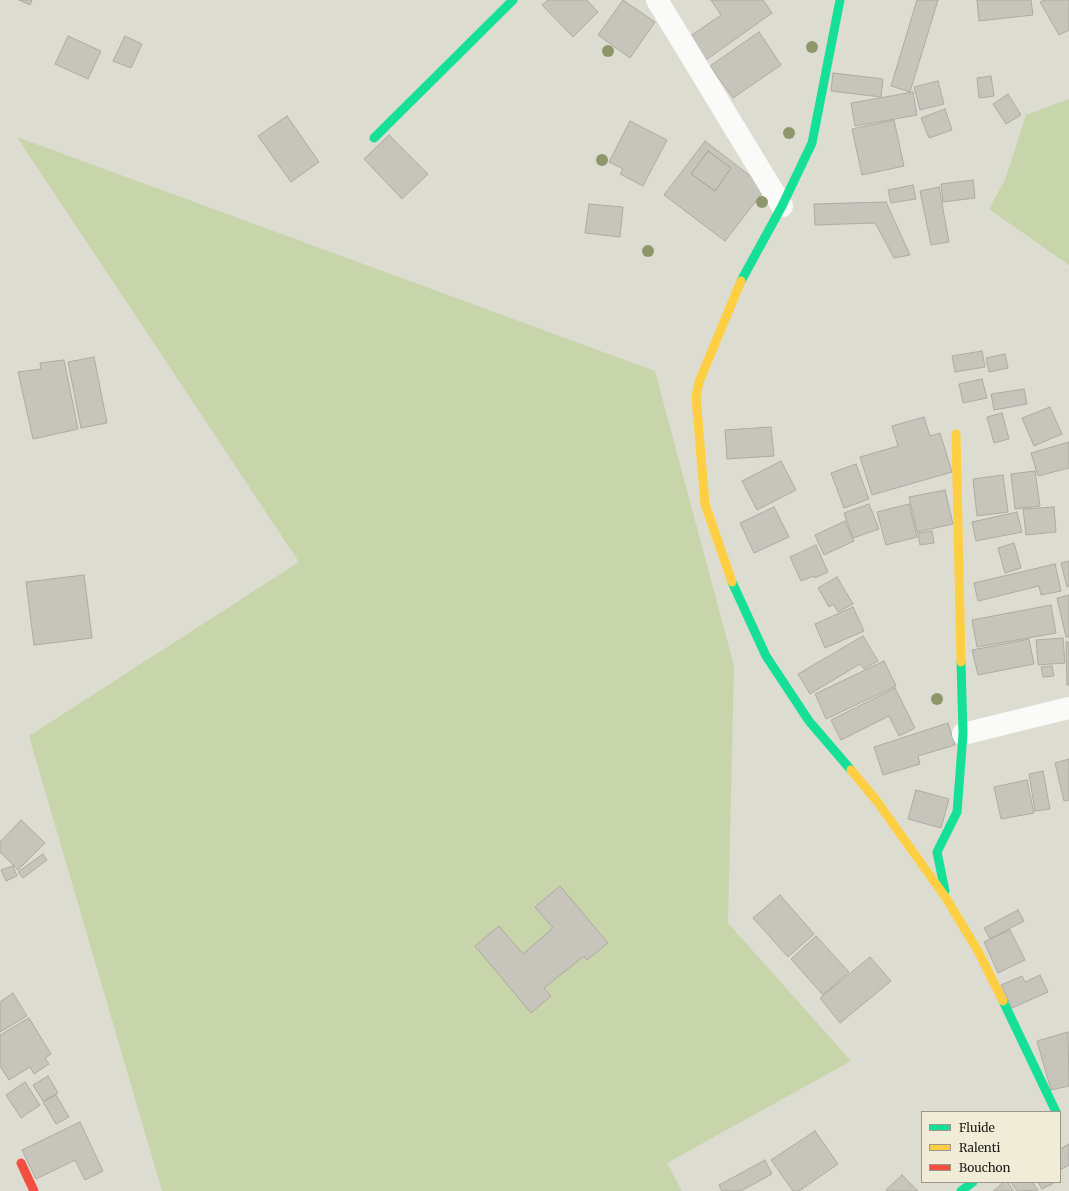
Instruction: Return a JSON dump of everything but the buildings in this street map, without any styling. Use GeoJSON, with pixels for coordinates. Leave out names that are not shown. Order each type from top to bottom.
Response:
{"type":"FeatureCollection","features":[{"type":"Feature","properties":{"kind":"street"},"geometry":{"type":"LineString","coordinates":[[374,138],[513,0]]}},
{"type":"Feature","properties":{"kind":"street"},"geometry":{"type":"LineString","coordinates":[[657,0],[782,206]]}},
{"type":"Feature","properties":{"kind":"street"},"geometry":{"type":"LineString","coordinates":[[840,0],[812,143],[782,206],[745,270],[699,382],[696,397],[696,413],[705,504],[730,578],[766,656],[809,721],[876,800],[946,898],[988,971],[1059,1111]]}},
{"type":"Feature","properties":{"kind":"street"},"geometry":{"type":"LineString","coordinates":[[946,898],[937,852],[957,812],[963,734],[956,434]]}},
{"type":"Feature","properties":{"kind":"street"},"geometry":{"type":"LineString","coordinates":[[963,734],[1069,708]]}},
{"type":"Feature","properties":{"kind":"street"},"geometry":{"type":"LineString","coordinates":[[21,1163],[34,1191]]}},
{"type":"Feature","properties":{"kind":"street"},"geometry":{"type":"LineString","coordinates":[[961,1191],[972,1183]]}},
{"type":"Feature","properties":{"kind":"green space"},"geometry":{"type":"Polygon","coordinates":[[[1069,99],[1069,265],[989,209],[1005,180],[1026,115],[1069,99]]]}},
{"type":"Feature","properties":{"kind":"green space"},"geometry":{"type":"Polygon","coordinates":[[[17,137],[655,371],[734,666],[728,923],[851,1061],[667,1163],[682,1191],[162,1191],[29,736],[299,562],[17,137]]]}},
{"type":"Feature","properties":{"kind":"traffic: fast"},"geometry":{"type":"LineString","coordinates":[[374,138],[513,0]]}},
{"type":"Feature","properties":{"kind":"traffic: fast"},"geometry":{"type":"LineString","coordinates":[[741,281],[782,206],[812,143],[840,0]]}},
{"type":"Feature","properties":{"kind":"traffic: fast"},"geometry":{"type":"LineString","coordinates":[[732,582],[766,656],[809,721],[851,770]]}},
{"type":"Feature","properties":{"kind":"traffic: fast"},"geometry":{"type":"LineString","coordinates":[[945,891],[937,852],[957,812],[963,734],[961,662]]}},
{"type":"Feature","properties":{"kind":"traffic: fast"},"geometry":{"type":"LineString","coordinates":[[1003,1001],[1056,1111]]}},
{"type":"Feature","properties":{"kind":"traffic: fast"},"geometry":{"type":"LineString","coordinates":[[961,1191],[972,1183]]}},
{"type":"Feature","properties":{"kind":"traffic: slow"},"geometry":{"type":"LineString","coordinates":[[732,582],[705,504],[696,397],[699,382],[741,281]]}},
{"type":"Feature","properties":{"kind":"traffic: slow"},"geometry":{"type":"LineString","coordinates":[[956,434],[961,662]]}},
{"type":"Feature","properties":{"kind":"traffic: slow"},"geometry":{"type":"LineString","coordinates":[[851,770],[876,800],[946,898],[978,951],[1003,1001]]}},
{"type":"Feature","properties":{"kind":"traffic: jam"},"geometry":{"type":"LineString","coordinates":[[21,1163],[34,1191]]}}]}
